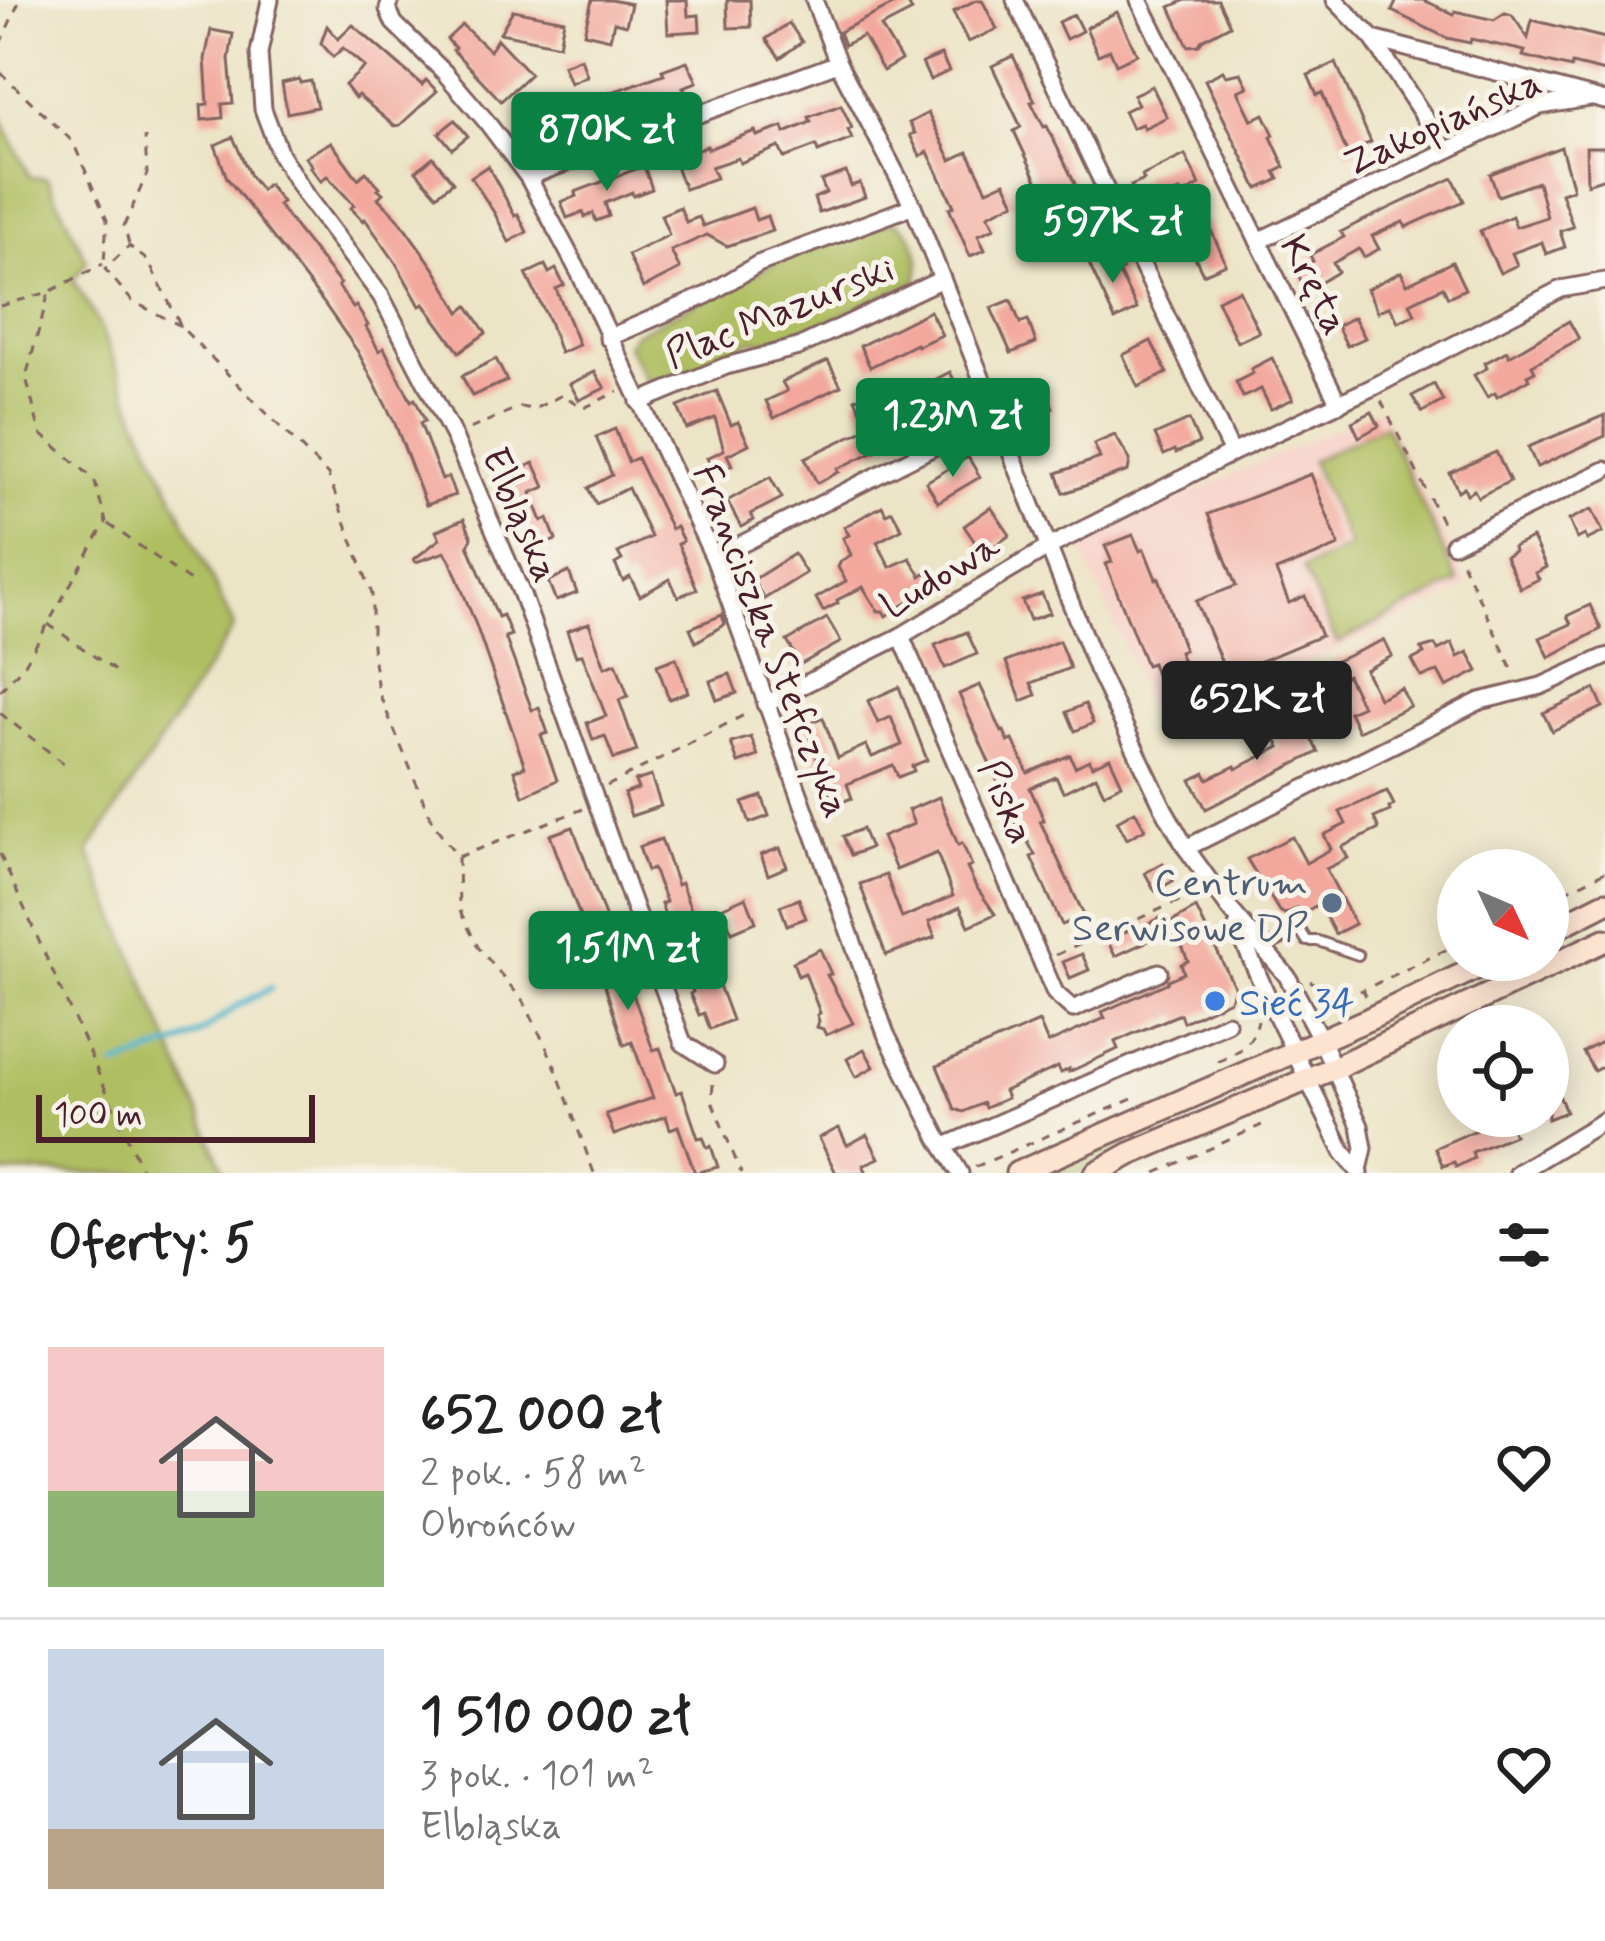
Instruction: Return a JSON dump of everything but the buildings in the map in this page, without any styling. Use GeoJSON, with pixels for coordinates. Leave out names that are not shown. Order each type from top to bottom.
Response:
{"type":"FeatureCollection","features":[{"type":"Feature","properties":{"kind":"main road"},"geometry":{"type":"LineString","coordinates":[[1569,921],[1605,903]]}},
{"type":"Feature","properties":{"kind":"main road"},"geometry":{"type":"LineString","coordinates":[[1096,1173],[1605,940]]}},
{"type":"Feature","properties":{"kind":"main road"},"geometry":{"type":"LineString","coordinates":[[1017,1173],[1448,981]]}},
{"type":"Feature","properties":{"kind":"street","name":"Elbląska"},"geometry":{"type":"LineString","coordinates":[[271,0],[259,53],[263,109],[280,154],[381,296],[454,437],[521,592],[683,1042],[716,1064]]}},
{"type":"Feature","properties":{"kind":"street","name":"Franciszka Stefczyka"},"geometry":{"type":"LineString","coordinates":[[391,0],[388,10],[394,23],[458,88],[528,177],[580,274],[714,558],[886,1034],[961,1173]]}},
{"type":"Feature","properties":{"kind":"street"},"geometry":{"type":"LineString","coordinates":[[814,0],[838,63],[913,206],[1097,669],[1186,848],[1295,989],[1322,1040],[1360,1126],[1364,1148],[1360,1172]]}},
{"type":"Feature","properties":{"kind":"street"},"geometry":{"type":"LineString","coordinates":[[1015,0],[1232,453]]}},
{"type":"Feature","properties":{"kind":"street","name":"Kręta"},"geometry":{"type":"LineString","coordinates":[[1138,0],[1339,404]]}},
{"type":"Feature","properties":{"kind":"street"},"geometry":{"type":"LineString","coordinates":[[1336,0],[1373,39],[1446,150]]}},
{"type":"Feature","properties":{"kind":"street"},"geometry":{"type":"LineString","coordinates":[[1373,39],[1598,99]]}},
{"type":"Feature","properties":{"kind":"street"},"geometry":{"type":"LineString","coordinates":[[528,177],[838,63]]}},
{"type":"Feature","properties":{"kind":"street","name":"Zakopiańska"},"geometry":{"type":"LineString","coordinates":[[1258,241],[1540,106],[1598,99]]}},
{"type":"Feature","properties":{"kind":"street","name":"Plac Mazurski"},"geometry":{"type":"LineString","coordinates":[[608,338],[707,295],[758,265],[913,206]]}},
{"type":"Feature","properties":{"kind":"street","name":"Plac Mazurski"},"geometry":{"type":"LineString","coordinates":[[639,401],[726,366],[797,347],[943,279]]}},
{"type":"Feature","properties":{"kind":"street","name":"Ludowa"},"geometry":{"type":"LineString","coordinates":[[765,704],[901,636],[1048,547],[1232,453],[1339,404],[1561,289],[1605,281]]}},
{"type":"Feature","properties":{"kind":"street"},"geometry":{"type":"LineString","coordinates":[[714,558],[995,416]]}},
{"type":"Feature","properties":{"kind":"street"},"geometry":{"type":"LineString","coordinates":[[1453,544],[1605,470]]}},
{"type":"Feature","properties":{"kind":"street","name":"Piska"},"geometry":{"type":"LineString","coordinates":[[901,636],[1055,993],[1073,1009],[1159,973]]}},
{"type":"Feature","properties":{"kind":"street"},"geometry":{"type":"LineString","coordinates":[[1186,848],[1480,701],[1541,686],[1605,657]]}},
{"type":"Feature","properties":{"kind":"street"},"geometry":{"type":"LineString","coordinates":[[1229,908],[1343,1152],[1360,1172]]}},
{"type":"Feature","properties":{"kind":"street"},"geometry":{"type":"LineString","coordinates":[[945,1146],[1227,1023]]}},
{"type":"Feature","properties":{"kind":"street"},"geometry":{"type":"LineString","coordinates":[[1517,1173],[1605,1120]]}},
{"type":"Feature","properties":{"kind":"lane"},"geometry":{"type":"LineString","coordinates":[[1264,949],[1300,929],[1307,941],[1358,955]]}},
{"type":"Feature","properties":{"kind":"path"},"geometry":{"type":"LineString","coordinates":[[0,44],[20,0]]}},
{"type":"Feature","properties":{"kind":"path"},"geometry":{"type":"LineString","coordinates":[[0,73],[73,142],[107,220],[104,263]]}},
{"type":"Feature","properties":{"kind":"path"},"geometry":{"type":"LineString","coordinates":[[145,136],[147,174],[124,226],[129,246],[148,262],[181,326],[328,475],[372,594],[378,691],[433,824],[458,857],[459,909],[478,946],[524,1002],[553,1061],[594,1173]]}},
{"type":"Feature","properties":{"kind":"path"},"geometry":{"type":"LineString","coordinates":[[0,306],[49,292],[129,246]]}},
{"type":"Feature","properties":{"kind":"path"},"geometry":{"type":"LineString","coordinates":[[115,257],[105,269],[132,301],[181,326]]}},
{"type":"Feature","properties":{"kind":"path"},"geometry":{"type":"LineString","coordinates":[[49,292],[26,377],[40,433],[94,479],[106,522],[190,581]]}},
{"type":"Feature","properties":{"kind":"path"},"geometry":{"type":"LineString","coordinates":[[454,437],[519,406],[534,410],[562,395],[584,408],[631,385]]}},
{"type":"Feature","properties":{"kind":"path"},"geometry":{"type":"LineString","coordinates":[[1373,387],[1515,676],[1541,686]]}},
{"type":"Feature","properties":{"kind":"path"},"geometry":{"type":"LineString","coordinates":[[0,691],[25,664],[106,522]]}},
{"type":"Feature","properties":{"kind":"path"},"geometry":{"type":"LineString","coordinates":[[48,624],[121,675]]}},
{"type":"Feature","properties":{"kind":"path"},"geometry":{"type":"LineString","coordinates":[[458,857],[595,798],[765,704]]}},
{"type":"Feature","properties":{"kind":"path"},"geometry":{"type":"LineString","coordinates":[[0,713],[67,766]]}},
{"type":"Feature","properties":{"kind":"path"},"geometry":{"type":"LineString","coordinates":[[0,854],[142,1171],[134,1173]]}},
{"type":"Feature","properties":{"kind":"path"},"geometry":{"type":"LineString","coordinates":[[1569,890],[1605,872]]}},
{"type":"Feature","properties":{"kind":"path"},"geometry":{"type":"LineString","coordinates":[[1041,961],[1214,886]]}},
{"type":"Feature","properties":{"kind":"path"},"geometry":{"type":"LineString","coordinates":[[1295,989],[1311,981],[1340,996],[1363,990]]}},
{"type":"Feature","properties":{"kind":"path"},"geometry":{"type":"LineString","coordinates":[[1213,1064],[1245,1048],[1254,1036],[1258,1009],[1270,1002]]}},
{"type":"Feature","properties":{"kind":"path"},"geometry":{"type":"LineString","coordinates":[[716,1064],[712,1101],[741,1173]]}},
{"type":"Feature","properties":{"kind":"path"},"geometry":{"type":"LineString","coordinates":[[961,1173],[1137,1097]]}},
{"type":"Feature","properties":{"kind":"path"},"geometry":{"type":"LineString","coordinates":[[1156,1173],[1262,1125]]}},
{"type":"Feature","properties":{"kind":"shaded area"},"geometry":{"type":"Polygon","coordinates":[[[1380,408],[1469,587],[1160,732],[1079,543],[1380,408]]]}},
{"type":"Feature","properties":{"kind":"green space"},"geometry":{"type":"Polygon","coordinates":[[[0,116],[30,177],[47,178],[87,261],[73,280],[98,322],[234,627],[89,852],[225,1173],[0,1173],[0,116]]]}},
{"type":"Feature","properties":{"kind":"green space"},"geometry":{"type":"Polygon","coordinates":[[[896,222],[916,248],[917,281],[781,342],[752,340],[687,373],[647,382],[627,345],[634,334],[778,262],[881,223],[896,222]]]}},
{"type":"Feature","properties":{"kind":"green space"},"geometry":{"type":"Polygon","coordinates":[[[1385,425],[1458,582],[1337,643],[1303,569],[1350,547],[1311,461],[1385,425]]]}},
{"type":"Feature","properties":{"kind":"green space"},"geometry":{"type":"Polygon","coordinates":[[[1237,1087],[1240,1092],[1145,1134],[1078,1173],[1045,1173],[1237,1087]]]}},
{"type":"Feature","properties":{"kind":"waterway"},"geometry":{"type":"LineString","coordinates":[[116,1066],[202,1032],[271,988]]}},
{"type":"Feature","properties":{"kind":"place","name":"Centrum Serwisowe DP"},"geometry":{"type":"Point","coordinates":[1332,903]}},
{"type":"Feature","properties":{"kind":"place","name":"Sieć 34"},"geometry":{"type":"Point","coordinates":[1215,1001]}}]}
